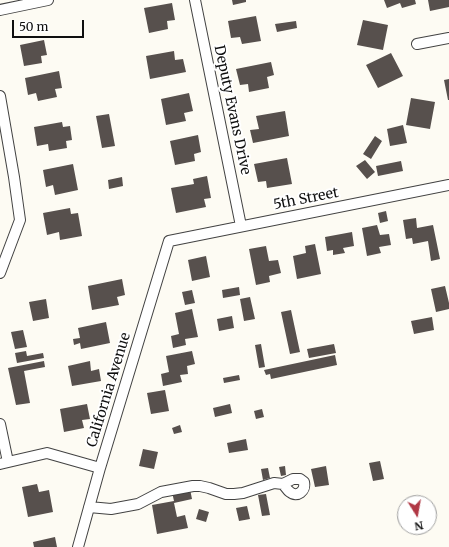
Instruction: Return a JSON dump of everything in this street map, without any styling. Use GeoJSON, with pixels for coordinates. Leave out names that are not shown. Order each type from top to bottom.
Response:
{"type":"FeatureCollection","features":[{"type":"Feature","properties":{"kind":"street"},"geometry":{"type":"LineString","coordinates":[[0,10],[48,0]]}},
{"type":"Feature","properties":{"kind":"street","name":"Deputy Evans Drive"},"geometry":{"type":"LineString","coordinates":[[195,0],[242,226]]}},
{"type":"Feature","properties":{"kind":"street"},"geometry":{"type":"LineString","coordinates":[[417,44],[449,38]]}},
{"type":"Feature","properties":{"kind":"street"},"geometry":{"type":"LineString","coordinates":[[0,96],[4,138],[14,177],[20,220],[0,273]]}},
{"type":"Feature","properties":{"kind":"street","name":"5th Street"},"geometry":{"type":"LineString","coordinates":[[169,241],[449,185]]}},
{"type":"Feature","properties":{"kind":"street","name":"California Avenue"},"geometry":{"type":"LineString","coordinates":[[78,547],[100,468],[169,241]]}},
{"type":"Feature","properties":{"kind":"street"},"geometry":{"type":"LineString","coordinates":[[0,424],[4,463],[47,453],[100,468]]}},
{"type":"Feature","properties":{"kind":"street"},"geometry":{"type":"LineString","coordinates":[[89,507],[111,509],[138,504],[161,492],[193,486],[209,488],[226,494],[234,494],[248,492],[274,483],[283,484]]}},
{"type":"Feature","properties":{"kind":"building"},"geometry":{"type":"Polygon","coordinates":[[[232,0],[246,0],[246,2],[233,5],[232,0]]]}},
{"type":"Feature","properties":{"kind":"building"},"geometry":{"type":"Polygon","coordinates":[[[384,0],[415,0],[416,4],[402,8],[400,3],[387,8],[384,0]]]}},
{"type":"Feature","properties":{"kind":"building"},"geometry":{"type":"Polygon","coordinates":[[[428,0],[449,0],[449,7],[430,11],[428,0]]]}},
{"type":"Feature","properties":{"kind":"building"},"geometry":{"type":"Polygon","coordinates":[[[172,3],[175,20],[167,21],[168,29],[149,33],[144,8],[172,3]]]}},
{"type":"Feature","properties":{"kind":"building"},"geometry":{"type":"Polygon","coordinates":[[[256,16],[261,41],[242,44],[240,37],[231,38],[228,21],[256,16]]]}},
{"type":"Feature","properties":{"kind":"building"},"geometry":{"type":"Polygon","coordinates":[[[363,20],[388,25],[383,50],[357,45],[363,20]]]}},
{"type":"Feature","properties":{"kind":"building"},"geometry":{"type":"Polygon","coordinates":[[[296,21],[297,28],[277,32],[275,24],[296,21]]]}},
{"type":"Feature","properties":{"kind":"building"},"geometry":{"type":"Polygon","coordinates":[[[44,40],[47,55],[41,56],[42,63],[24,66],[20,45],[44,40]]]}},
{"type":"Feature","properties":{"kind":"building"},"geometry":{"type":"Polygon","coordinates":[[[174,51],[175,60],[183,59],[186,72],[150,79],[146,56],[174,51]]]}},
{"type":"Feature","properties":{"kind":"building"},"geometry":{"type":"Polygon","coordinates":[[[391,53],[403,76],[378,88],[366,65],[391,53]]]}},
{"type":"Feature","properties":{"kind":"building"},"geometry":{"type":"Polygon","coordinates":[[[271,62],[274,75],[267,77],[269,88],[249,92],[248,84],[240,85],[236,69],[271,62]]]}},
{"type":"Feature","properties":{"kind":"building"},"geometry":{"type":"Polygon","coordinates":[[[59,71],[62,88],[55,89],[57,97],[38,101],[36,93],[28,95],[25,78],[59,71]]]}},
{"type":"Feature","properties":{"kind":"building"},"geometry":{"type":"Polygon","coordinates":[[[449,79],[449,100],[448,100],[444,80],[449,79]]]}},
{"type":"Feature","properties":{"kind":"building"},"geometry":{"type":"Polygon","coordinates":[[[189,93],[193,111],[184,113],[186,121],[166,125],[161,99],[189,93]]]}},
{"type":"Feature","properties":{"kind":"building"},"geometry":{"type":"Polygon","coordinates":[[[411,98],[435,102],[430,129],[406,125],[411,98]]]}},
{"type":"Feature","properties":{"kind":"building"},"geometry":{"type":"Polygon","coordinates":[[[285,111],[289,136],[253,143],[250,130],[259,129],[256,116],[285,111]]]}},
{"type":"Feature","properties":{"kind":"building"},"geometry":{"type":"Polygon","coordinates":[[[109,114],[115,146],[102,148],[96,116],[109,114]]]}},
{"type":"Feature","properties":{"kind":"building"},"geometry":{"type":"Polygon","coordinates":[[[62,122],[63,127],[70,126],[72,140],[66,141],[67,148],[49,151],[48,144],[37,146],[34,127],[62,122]]]}},
{"type":"Feature","properties":{"kind":"building"},"geometry":{"type":"Polygon","coordinates":[[[403,125],[407,143],[390,146],[387,129],[403,125]]]}},
{"type":"Feature","properties":{"kind":"building"},"geometry":{"type":"Polygon","coordinates":[[[198,135],[201,152],[194,154],[195,161],[175,165],[170,141],[198,135]]]}},
{"type":"Feature","properties":{"kind":"building"},"geometry":{"type":"Polygon","coordinates":[[[375,136],[382,141],[371,159],[363,154],[375,136]]]}},
{"type":"Feature","properties":{"kind":"building"},"geometry":{"type":"Polygon","coordinates":[[[287,158],[292,184],[267,188],[266,181],[258,182],[254,164],[287,158]]]}},
{"type":"Feature","properties":{"kind":"building"},"geometry":{"type":"Polygon","coordinates":[[[365,160],[375,172],[367,179],[356,166],[365,160]]]}},
{"type":"Feature","properties":{"kind":"building"},"geometry":{"type":"Polygon","coordinates":[[[401,161],[403,171],[378,176],[376,166],[401,161]]]}},
{"type":"Feature","properties":{"kind":"building"},"geometry":{"type":"Polygon","coordinates":[[[73,164],[78,190],[55,195],[53,185],[46,187],[43,170],[73,164]]]}},
{"type":"Feature","properties":{"kind":"building"},"geometry":{"type":"Polygon","coordinates":[[[207,176],[211,198],[204,199],[206,207],[176,213],[171,188],[194,184],[193,179],[207,176]]]}},
{"type":"Feature","properties":{"kind":"building"},"geometry":{"type":"Polygon","coordinates":[[[122,177],[123,186],[109,189],[108,180],[122,177]]]}},
{"type":"Feature","properties":{"kind":"building"},"geometry":{"type":"Polygon","coordinates":[[[70,208],[71,214],[78,213],[82,236],[60,240],[59,232],[47,235],[43,213],[70,208]]]}},
{"type":"Feature","properties":{"kind":"building"},"geometry":{"type":"Polygon","coordinates":[[[386,211],[388,221],[380,223],[378,213],[386,211]]]}},
{"type":"Feature","properties":{"kind":"building"},"geometry":{"type":"Polygon","coordinates":[[[416,218],[417,228],[433,225],[440,259],[431,261],[428,241],[413,244],[412,238],[406,239],[403,220],[416,218]]]}},
{"type":"Feature","properties":{"kind":"building"},"geometry":{"type":"Polygon","coordinates":[[[377,225],[380,235],[389,234],[391,245],[379,247],[381,253],[367,256],[362,228],[377,225]]]}},
{"type":"Feature","properties":{"kind":"building"},"geometry":{"type":"Polygon","coordinates":[[[352,232],[354,246],[343,248],[345,253],[333,255],[333,250],[327,251],[325,237],[352,232]]]}},
{"type":"Feature","properties":{"kind":"building"},"geometry":{"type":"Polygon","coordinates":[[[315,244],[321,274],[297,279],[293,256],[306,253],[305,246],[315,244]]]}},
{"type":"Feature","properties":{"kind":"building"},"geometry":{"type":"Polygon","coordinates":[[[266,246],[269,261],[278,260],[281,273],[269,276],[270,282],[256,285],[249,249],[266,246]]]}},
{"type":"Feature","properties":{"kind":"building"},"geometry":{"type":"Polygon","coordinates":[[[206,256],[210,277],[192,281],[188,260],[206,256]]]}},
{"type":"Feature","properties":{"kind":"building"},"geometry":{"type":"Polygon","coordinates":[[[122,279],[125,295],[117,297],[119,305],[92,310],[88,286],[122,279]]]}},
{"type":"Feature","properties":{"kind":"building"},"geometry":{"type":"Polygon","coordinates":[[[445,286],[449,309],[436,312],[431,289],[445,286]]]}},
{"type":"Feature","properties":{"kind":"building"},"geometry":{"type":"Polygon","coordinates":[[[239,287],[240,295],[223,298],[222,290],[239,287]]]}},
{"type":"Feature","properties":{"kind":"building"},"geometry":{"type":"Polygon","coordinates":[[[192,290],[195,303],[185,305],[182,292],[192,290]]]}},
{"type":"Feature","properties":{"kind":"building"},"geometry":{"type":"Polygon","coordinates":[[[250,297],[255,319],[244,321],[240,299],[250,297]]]}},
{"type":"Feature","properties":{"kind":"building"},"geometry":{"type":"Polygon","coordinates":[[[46,299],[49,318],[33,321],[29,302],[46,299]]]}},
{"type":"Feature","properties":{"kind":"building"},"geometry":{"type":"Polygon","coordinates":[[[192,309],[198,337],[185,339],[186,345],[173,348],[171,336],[179,334],[175,313],[192,309]]]}},
{"type":"Feature","properties":{"kind":"building"},"geometry":{"type":"Polygon","coordinates":[[[291,310],[300,352],[290,354],[281,312],[291,310]]]}},
{"type":"Feature","properties":{"kind":"building"},"geometry":{"type":"Polygon","coordinates":[[[232,316],[234,328],[219,331],[217,319],[232,316]]]}},
{"type":"Feature","properties":{"kind":"building"},"geometry":{"type":"Polygon","coordinates":[[[432,317],[434,330],[414,334],[411,321],[432,317]]]}},
{"type":"Feature","properties":{"kind":"building"},"geometry":{"type":"Polygon","coordinates":[[[106,322],[110,343],[81,349],[80,343],[74,345],[73,339],[80,338],[78,328],[106,322]]]}},
{"type":"Feature","properties":{"kind":"building"},"geometry":{"type":"Polygon","coordinates":[[[23,330],[27,347],[15,349],[11,332],[23,330]]]}},
{"type":"Feature","properties":{"kind":"building"},"geometry":{"type":"Polygon","coordinates":[[[261,344],[265,367],[259,368],[255,345],[261,344]]]}},
{"type":"Feature","properties":{"kind":"building"},"geometry":{"type":"Polygon","coordinates":[[[334,344],[336,353],[309,358],[307,349],[334,344]]]}},
{"type":"Feature","properties":{"kind":"building"},"geometry":{"type":"Polygon","coordinates":[[[26,351],[27,356],[43,353],[44,358],[17,363],[15,353],[26,351]]]}},
{"type":"Feature","properties":{"kind":"building"},"geometry":{"type":"Polygon","coordinates":[[[192,351],[195,364],[187,366],[188,374],[180,375],[182,382],[163,386],[161,374],[169,372],[166,356],[192,351]]]}},
{"type":"Feature","properties":{"kind":"building"},"geometry":{"type":"Polygon","coordinates":[[[335,355],[337,365],[271,379],[270,374],[266,375],[264,370],[335,355]]]}},
{"type":"Feature","properties":{"kind":"building"},"geometry":{"type":"Polygon","coordinates":[[[44,361],[45,367],[24,371],[30,403],[16,405],[8,368],[44,361]]]}},
{"type":"Feature","properties":{"kind":"building"},"geometry":{"type":"Polygon","coordinates":[[[90,361],[91,371],[99,369],[101,381],[72,386],[68,366],[90,361]]]}},
{"type":"Feature","properties":{"kind":"building"},"geometry":{"type":"Polygon","coordinates":[[[239,375],[240,380],[224,383],[223,378],[239,375]]]}},
{"type":"Feature","properties":{"kind":"building"},"geometry":{"type":"Polygon","coordinates":[[[165,390],[169,411],[151,414],[147,393],[165,390]]]}},
{"type":"Feature","properties":{"kind":"building"},"geometry":{"type":"Polygon","coordinates":[[[87,404],[90,419],[82,420],[84,428],[64,432],[60,409],[87,404]]]}},
{"type":"Feature","properties":{"kind":"building"},"geometry":{"type":"Polygon","coordinates":[[[230,404],[232,413],[215,417],[213,408],[230,404]]]}},
{"type":"Feature","properties":{"kind":"building"},"geometry":{"type":"Polygon","coordinates":[[[262,409],[264,417],[256,419],[254,411],[262,409]]]}},
{"type":"Feature","properties":{"kind":"building"},"geometry":{"type":"Polygon","coordinates":[[[180,425],[182,432],[174,434],[172,428],[180,425]]]}},
{"type":"Feature","properties":{"kind":"building"},"geometry":{"type":"Polygon","coordinates":[[[246,439],[248,450],[229,453],[227,443],[246,439]]]}},
{"type":"Feature","properties":{"kind":"building"},"geometry":{"type":"Polygon","coordinates":[[[143,449],[158,452],[154,469],[139,466],[143,449]]]}},
{"type":"Feature","properties":{"kind":"building"},"geometry":{"type":"Polygon","coordinates":[[[380,461],[384,479],[373,481],[369,463],[380,461]]]}},
{"type":"Feature","properties":{"kind":"building"},"geometry":{"type":"Polygon","coordinates":[[[285,466],[286,475],[281,476],[279,467],[285,466]]]}},
{"type":"Feature","properties":{"kind":"building"},"geometry":{"type":"Polygon","coordinates":[[[326,466],[329,485],[315,487],[311,469],[326,466]]]}},
{"type":"Feature","properties":{"kind":"building"},"geometry":{"type":"Polygon","coordinates":[[[268,468],[270,478],[263,480],[261,469],[268,468]]]}},
{"type":"Feature","properties":{"kind":"building"},"geometry":{"type":"Polygon","coordinates":[[[37,484],[39,492],[49,490],[53,512],[28,517],[22,487],[37,484]]]}},
{"type":"Feature","properties":{"kind":"building"},"geometry":{"type":"Polygon","coordinates":[[[190,489],[192,499],[174,503],[177,517],[185,515],[188,528],[157,534],[152,505],[174,501],[172,492],[190,489]]]}},
{"type":"Feature","properties":{"kind":"building"},"geometry":{"type":"Polygon","coordinates":[[[266,494],[270,515],[262,516],[258,495],[266,494]]]}},
{"type":"Feature","properties":{"kind":"building"},"geometry":{"type":"Polygon","coordinates":[[[247,506],[250,519],[239,521],[236,508],[247,506]]]}},
{"type":"Feature","properties":{"kind":"building"},"geometry":{"type":"Polygon","coordinates":[[[199,509],[209,512],[206,522],[196,519],[199,509]]]}},
{"type":"Feature","properties":{"kind":"building"},"geometry":{"type":"Polygon","coordinates":[[[55,537],[57,547],[34,547],[33,542],[55,537]]]}}]}
